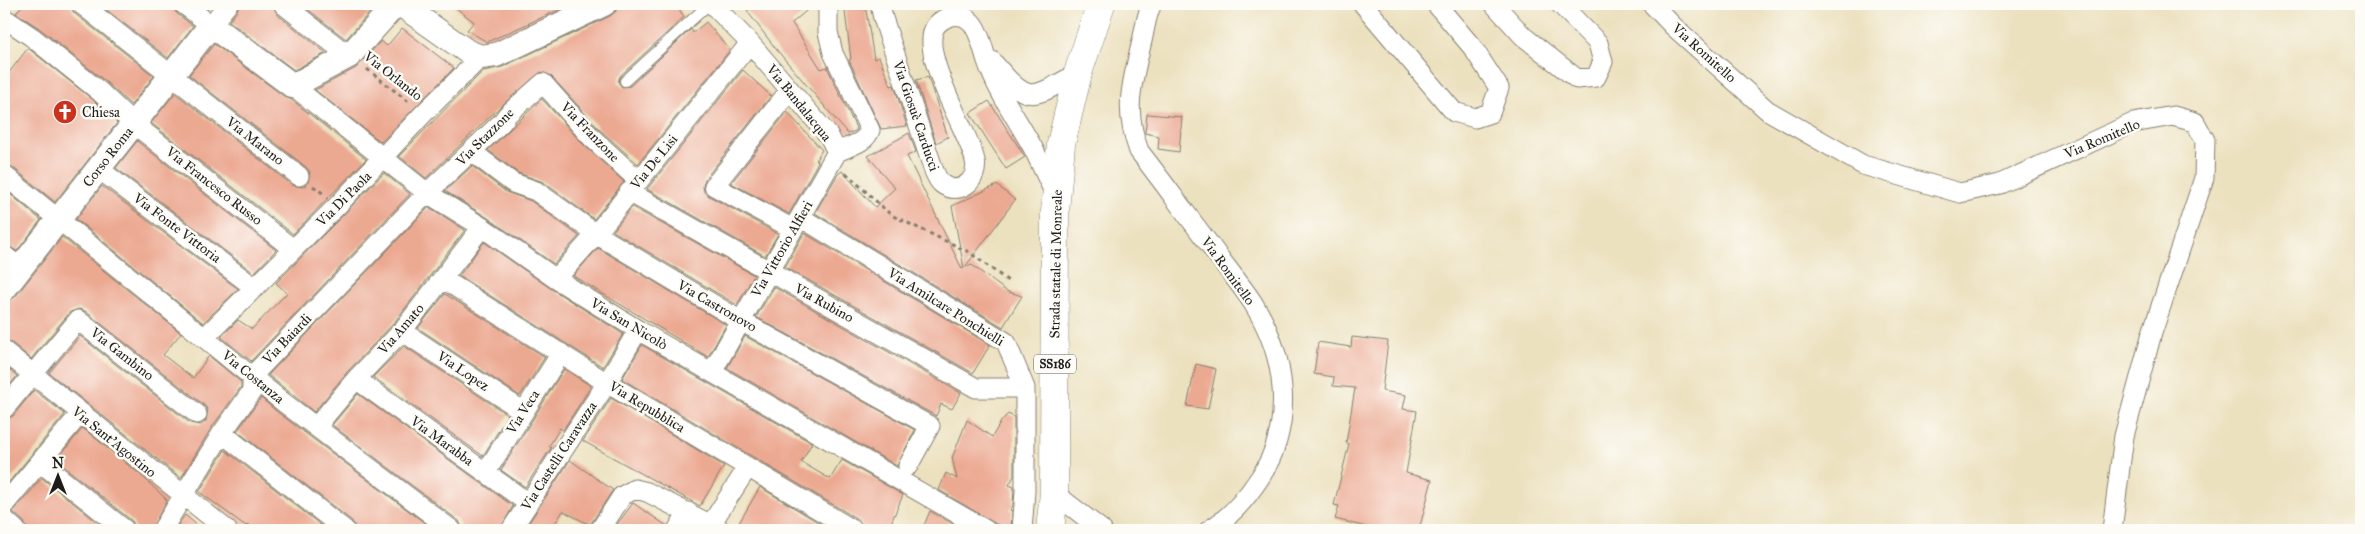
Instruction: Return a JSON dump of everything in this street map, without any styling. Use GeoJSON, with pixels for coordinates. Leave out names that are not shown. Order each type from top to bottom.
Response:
{"type":"FeatureCollection","features":[{"type":"Feature","properties":{"kind":"main road","name":"Strada statale di Monreale"},"geometry":{"type":"LineString","coordinates":[[1050,530],[1054,493],[1057,198],[1061,144],[1078,73],[1100,4]]}},
{"type":"Feature","properties":{"kind":"street","name":"Via Marano"},"geometry":{"type":"LineString","coordinates":[[81,4],[299,176]]}},
{"type":"Feature","properties":{"kind":"street"},"geometry":{"type":"LineString","coordinates":[[183,4],[293,86],[350,56],[396,4]]}},
{"type":"Feature","properties":{"kind":"street"},"geometry":{"type":"LineString","coordinates":[[211,26],[228,4]]}},
{"type":"Feature","properties":{"kind":"street"},"geometry":{"type":"LineString","coordinates":[[400,4],[468,52],[481,57],[496,55],[604,4]]}},
{"type":"Feature","properties":{"kind":"street","name":"Via Bandalacqua"},"geometry":{"type":"LineString","coordinates":[[711,4],[750,43],[829,136],[837,152]]}},
{"type":"Feature","properties":{"kind":"street"},"geometry":{"type":"LineString","coordinates":[[828,4],[828,32],[833,53],[870,130],[864,140],[837,152]]}},
{"type":"Feature","properties":{"kind":"street","name":"Via Giosuè Carducci"},"geometry":{"type":"LineString","coordinates":[[880,4],[934,171],[941,184],[952,188],[964,187],[970,182],[976,172],[975,161],[943,87],[933,49],[932,33],[938,23],[947,16],[960,16],[969,20],[977,32],[995,84],[1034,150],[1057,198]]}},
{"type":"Feature","properties":{"kind":"street","name":"Via Romitello"},"geometry":{"type":"LineString","coordinates":[[1152,4],[1132,84],[1129,109],[1131,130],[1139,150],[1253,304],[1275,351],[1282,378],[1283,419],[1279,440],[1268,465],[1236,509],[1208,530]]}},
{"type":"Feature","properties":{"kind":"street"},"geometry":{"type":"LineString","coordinates":[[1363,4],[1454,112],[1475,118],[1490,113],[1499,88],[1473,48],[1436,4]]}},
{"type":"Feature","properties":{"kind":"street"},"geometry":{"type":"LineString","coordinates":[[1494,4],[1523,36],[1577,79],[1596,78],[1603,62],[1598,43],[1560,4]]}},
{"type":"Feature","properties":{"kind":"street","name":"Via Romitello"},"geometry":{"type":"LineString","coordinates":[[1652,4],[1673,26],[1767,110],[1863,165],[1960,193],[2000,184],[2133,123],[2173,116],[2195,122],[2205,140],[2204,178],[2152,333],[2124,436],[2112,530]]}},
{"type":"Feature","properties":{"kind":"street"},"geometry":{"type":"LineString","coordinates":[[284,6],[350,56]]}},
{"type":"Feature","properties":{"kind":"street","name":"Via Francesco Russo"},"geometry":{"type":"LineString","coordinates":[[4,18],[91,85],[134,124],[293,249]]}},
{"type":"Feature","properties":{"kind":"street","name":"Corso Roma"},"geometry":{"type":"LineString","coordinates":[[4,289],[12,262],[58,220],[211,26]]}},
{"type":"Feature","properties":{"kind":"street","name":"Via De Lisi"},"geometry":{"type":"LineString","coordinates":[[556,279],[596,234],[750,43]]}},
{"type":"Feature","properties":{"kind":"street"},"geometry":{"type":"LineString","coordinates":[[984,52],[1015,89],[1022,93],[1044,92],[1078,73]]}},
{"type":"Feature","properties":{"kind":"street","name":"Via Di Paola"},"geometry":{"type":"LineString","coordinates":[[204,338],[338,205],[424,113],[481,57]]}},
{"type":"Feature","properties":{"kind":"street","name":"Via Franzone"},"geometry":{"type":"LineString","coordinates":[[543,83],[634,186]]}},
{"type":"Feature","properties":{"kind":"street","name":"Via Stazzone"},"geometry":{"type":"LineString","coordinates":[[427,193],[472,152],[508,114],[543,83]]}},
{"type":"Feature","properties":{"kind":"street","name":"Via San Nicolò"},"geometry":{"type":"LineString","coordinates":[[293,86],[427,193],[482,227],[556,279],[962,524],[986,530]]}},
{"type":"Feature","properties":{"kind":"street","name":"Via Amilcare Ponchielli"},"geometry":{"type":"LineString","coordinates":[[790,90],[714,186],[796,223],[1006,342],[1025,388],[1025,491],[1022,530]]}},
{"type":"Feature","properties":{"kind":"street","name":"Via Castronovo"},"geometry":{"type":"LineString","coordinates":[[472,152],[513,183],[536,191],[596,234],[741,321],[930,426],[908,466]]}},
{"type":"Feature","properties":{"kind":"street","name":"Via Vittorio Alfieri"},"geometry":{"type":"LineString","coordinates":[[712,372],[837,152]]}},
{"type":"Feature","properties":{"kind":"street","name":"Via Fonte Vittoria"},"geometry":{"type":"LineString","coordinates":[[98,169],[255,288]]}},
{"type":"Feature","properties":{"kind":"street","name":"Via Costanza"},"geometry":{"type":"LineString","coordinates":[[4,176],[316,427],[452,530]]}},
{"type":"Feature","properties":{"kind":"street","name":"Via Rubino"},"geometry":{"type":"LineString","coordinates":[[634,186],[769,272],[976,388],[1025,388]]}},
{"type":"Feature","properties":{"kind":"street","name":"Via Baiardi"},"geometry":{"type":"LineString","coordinates":[[162,530],[222,433],[252,391],[252,376],[427,193]]}},
{"type":"Feature","properties":{"kind":"street","name":"Via Amato"},"geometry":{"type":"LineString","coordinates":[[316,427],[356,379],[402,331],[444,279],[482,227]]}},
{"type":"Feature","properties":{"kind":"street","name":"Via Repubblica"},"geometry":{"type":"LineString","coordinates":[[444,279],[607,383],[854,530]]}},
{"type":"Feature","properties":{"kind":"street","name":"Via Gambino"},"geometry":{"type":"LineString","coordinates":[[33,375],[78,320],[197,414]]}},
{"type":"Feature","properties":{"kind":"street","name":"Via Castelli Caravazza"},"geometry":{"type":"LineString","coordinates":[[511,530],[607,383],[638,330]]}},
{"type":"Feature","properties":{"kind":"street","name":"Via Lopez"},"geometry":{"type":"LineString","coordinates":[[402,331],[524,412]]}},
{"type":"Feature","properties":{"kind":"street","name":"Via Sant'Agostino"},"geometry":{"type":"LineString","coordinates":[[4,351],[226,530]]}},
{"type":"Feature","properties":{"kind":"street","name":"Via Veca"},"geometry":{"type":"LineString","coordinates":[[486,472],[562,353]]}},
{"type":"Feature","properties":{"kind":"street"},"geometry":{"type":"LineString","coordinates":[[4,409],[33,375]]}},
{"type":"Feature","properties":{"kind":"street","name":"Via Marabba"},"geometry":{"type":"LineString","coordinates":[[356,379],[528,503]]}},
{"type":"Feature","properties":{"kind":"street"},"geometry":{"type":"LineString","coordinates":[[4,504],[80,414]]}},
{"type":"Feature","properties":{"kind":"street"},"geometry":{"type":"LineString","coordinates":[[222,433],[345,530]]}},
{"type":"Feature","properties":{"kind":"street"},"geometry":{"type":"LineString","coordinates":[[40,462],[125,530]]}},
{"type":"Feature","properties":{"kind":"street"},"geometry":{"type":"LineString","coordinates":[[600,530],[622,496],[635,489],[642,490],[716,527],[748,467]]}},
{"type":"Feature","properties":{"kind":"street"},"geometry":{"type":"LineString","coordinates":[[1054,493],[1102,530]]}},
{"type":"Feature","properties":{"kind":"street"},"geometry":{"type":"LineString","coordinates":[[677,530],[688,512]]}},
{"type":"Feature","properties":{"kind":"street"},"geometry":{"type":"LineString","coordinates":[[4,519],[16,530]]}},
{"type":"Feature","properties":{"kind":"lane"},"geometry":{"type":"LineString","coordinates":[[626,81],[711,4]]}},
{"type":"Feature","properties":{"kind":"path","name":"Via Orlando"},"geometry":{"type":"LineString","coordinates":[[350,56],[424,113]]}},
{"type":"Feature","properties":{"kind":"path","name":"Via Bandalacqua"},"geometry":{"type":"LineString","coordinates":[[837,152],[847,176],[892,215],[969,252],[1008,281]]}},
{"type":"Feature","properties":{"kind":"path"},"geometry":{"type":"LineString","coordinates":[[299,176],[338,205]]}},
{"type":"Feature","properties":{"kind":"building"},"geometry":{"type":"Polygon","coordinates":[[[23,4],[70,4],[74,13],[154,76],[131,105],[106,82],[39,28],[16,13],[23,4]]]}},
{"type":"Feature","properties":{"kind":"building"},"geometry":{"type":"Polygon","coordinates":[[[99,4],[172,4],[176,13],[193,26],[168,58],[99,4]]]}},
{"type":"Feature","properties":{"kind":"building"},"geometry":{"type":"Polygon","coordinates":[[[239,4],[273,4],[277,14],[326,53],[294,70],[229,21],[237,11],[239,4]]]}},
{"type":"Feature","properties":{"kind":"building"},"geometry":{"type":"Polygon","coordinates":[[[301,4],[377,4],[346,39],[301,4]]]}},
{"type":"Feature","properties":{"kind":"building"},"geometry":{"type":"Polygon","coordinates":[[[451,4],[572,4],[487,42],[467,30],[474,22],[451,4]]]}},
{"type":"Feature","properties":{"kind":"building"},"geometry":{"type":"Polygon","coordinates":[[[618,4],[676,4],[684,17],[620,76],[618,82],[622,87],[630,86],[691,29],[693,33],[706,22],[730,50],[638,164],[599,129],[551,76],[541,72],[501,106],[426,178],[399,156],[483,71],[502,67],[610,16],[616,11],[618,4]]]}},
{"type":"Feature","properties":{"kind":"building"},"geometry":{"type":"Polygon","coordinates":[[[756,4],[814,4],[792,23],[821,69],[827,67],[857,130],[848,134],[776,49],[747,11],[756,4]]]}},
{"type":"Feature","properties":{"kind":"building"},"geometry":{"type":"Polygon","coordinates":[[[844,4],[865,4],[874,59],[879,57],[891,86],[894,85],[907,126],[881,129],[849,60],[851,59],[844,4]]]}},
{"type":"Feature","properties":{"kind":"building"},"geometry":{"type":"Polygon","coordinates":[[[402,28],[454,68],[381,142],[315,90],[356,68],[381,41],[387,46],[402,28]]]}},
{"type":"Feature","properties":{"kind":"building"},"geometry":{"type":"Polygon","coordinates":[[[214,44],[285,97],[292,100],[366,159],[293,234],[151,123],[175,93],[292,185],[303,187],[308,183],[310,172],[306,167],[189,75],[214,44]]]}},
{"type":"Feature","properties":{"kind":"building","name":"Chiesa"},"geometry":{"type":"Polygon","coordinates":[[[28,48],[92,99],[117,123],[55,202],[11,166],[4,164],[4,79],[28,48]]]}},
{"type":"Feature","properties":{"kind":"building"},"geometry":{"type":"Polygon","coordinates":[[[743,70],[771,96],[705,179],[703,186],[704,192],[709,196],[778,234],[765,256],[647,189],[743,70]]]}},
{"type":"Feature","properties":{"kind":"building"},"geometry":{"type":"Polygon","coordinates":[[[928,77],[948,137],[936,143],[916,80],[928,77]]]}},
{"type":"Feature","properties":{"kind":"building"},"geometry":{"type":"Polygon","coordinates":[[[542,99],[583,144],[624,182],[594,219],[543,182],[518,173],[488,150],[542,99]]]}},
{"type":"Feature","properties":{"kind":"building"},"geometry":{"type":"Polygon","coordinates":[[[989,101],[1025,157],[1006,169],[970,113],[989,101]]]}},
{"type":"Feature","properties":{"kind":"building"},"geometry":{"type":"Polygon","coordinates":[[[787,112],[822,150],[816,160],[818,162],[789,214],[731,183],[787,112]]]}},
{"type":"Feature","properties":{"kind":"building"},"geometry":{"type":"Polygon","coordinates":[[[1147,114],[1182,117],[1179,152],[1158,149],[1159,136],[1145,133],[1147,114]]]}},
{"type":"Feature","properties":{"kind":"building"},"geometry":{"type":"Polygon","coordinates":[[[909,133],[916,152],[907,156],[962,269],[964,268],[952,206],[997,185],[1015,200],[965,267],[972,265],[1006,291],[1022,296],[1003,327],[815,213],[838,174],[842,171],[875,207],[895,188],[868,156],[909,133]]]}},
{"type":"Feature","properties":{"kind":"building"},"geometry":{"type":"Polygon","coordinates":[[[137,141],[276,250],[254,273],[116,168],[137,141]]]}},
{"type":"Feature","properties":{"kind":"building"},"geometry":{"type":"Polygon","coordinates":[[[472,166],[506,192],[531,201],[579,236],[554,264],[445,191],[472,166]]]}},
{"type":"Feature","properties":{"kind":"building"},"geometry":{"type":"Polygon","coordinates":[[[384,173],[410,194],[251,361],[221,337],[238,320],[252,329],[287,293],[276,283],[384,173]]]}},
{"type":"Feature","properties":{"kind":"building"},"geometry":{"type":"Polygon","coordinates":[[[102,186],[238,289],[203,323],[76,219],[102,186]]]}},
{"type":"Feature","properties":{"kind":"building"},"geometry":{"type":"Polygon","coordinates":[[[4,189],[41,220],[17,251],[4,244],[4,189]]]}},
{"type":"Feature","properties":{"kind":"building"},"geometry":{"type":"Polygon","coordinates":[[[429,207],[465,230],[393,324],[348,371],[314,412],[268,375],[429,207]]]}},
{"type":"Feature","properties":{"kind":"building"},"geometry":{"type":"Polygon","coordinates":[[[632,207],[754,275],[737,305],[613,231],[632,207]]]}},
{"type":"Feature","properties":{"kind":"building"},"geometry":{"type":"Polygon","coordinates":[[[804,233],[990,345],[973,373],[785,267],[804,233]]]}},
{"type":"Feature","properties":{"kind":"building"},"geometry":{"type":"Polygon","coordinates":[[[62,237],[181,333],[163,355],[193,378],[209,356],[241,382],[241,387],[212,427],[181,478],[49,373],[80,336],[190,423],[201,425],[206,421],[208,410],[204,405],[85,311],[79,309],[70,312],[31,359],[11,342],[4,340],[4,302],[15,297],[62,237]]]}},
{"type":"Feature","properties":{"kind":"building"},"geometry":{"type":"Polygon","coordinates":[[[484,242],[550,288],[623,334],[603,367],[459,276],[484,242]]]}},
{"type":"Feature","properties":{"kind":"building"},"geometry":{"type":"Polygon","coordinates":[[[598,248],[726,325],[708,357],[573,276],[598,248]]]}},
{"type":"Feature","properties":{"kind":"building"},"geometry":{"type":"Polygon","coordinates":[[[774,287],[961,393],[952,409],[941,404],[936,416],[756,317],[774,287]]]}},
{"type":"Feature","properties":{"kind":"building"},"geometry":{"type":"Polygon","coordinates":[[[445,294],[545,357],[520,396],[418,328],[445,294]]]}},
{"type":"Feature","properties":{"kind":"building"},"geometry":{"type":"Polygon","coordinates":[[[745,336],[915,430],[897,466],[727,368],[745,336]]]}},
{"type":"Feature","properties":{"kind":"building"},"geometry":{"type":"Polygon","coordinates":[[[1352,337],[1388,341],[1382,391],[1406,395],[1403,409],[1417,411],[1406,473],[1432,480],[1419,530],[1370,530],[1370,528],[1335,519],[1339,506],[1334,505],[1349,444],[1346,443],[1355,388],[1333,386],[1334,377],[1314,374],[1318,342],[1351,347],[1352,337]]]}},
{"type":"Feature","properties":{"kind":"building"},"geometry":{"type":"Polygon","coordinates":[[[642,345],[812,443],[801,462],[830,479],[842,460],[903,495],[888,530],[864,530],[859,520],[622,379],[642,345]]]}},
{"type":"Feature","properties":{"kind":"building"},"geometry":{"type":"Polygon","coordinates":[[[404,346],[508,415],[483,456],[373,377],[404,346]]]}},
{"type":"Feature","properties":{"kind":"building"},"geometry":{"type":"Polygon","coordinates":[[[1196,364],[1216,369],[1208,409],[1187,406],[1196,364]]]}},
{"type":"Feature","properties":{"kind":"building"},"geometry":{"type":"Polygon","coordinates":[[[4,365],[17,376],[4,392],[4,365]]]}},
{"type":"Feature","properties":{"kind":"building"},"geometry":{"type":"Polygon","coordinates":[[[564,369],[591,386],[563,430],[560,428],[549,446],[551,448],[525,487],[501,470],[564,369]]]}},
{"type":"Feature","properties":{"kind":"building"},"geometry":{"type":"Polygon","coordinates":[[[34,390],[65,414],[4,488],[4,420],[13,416],[34,390]]]}},
{"type":"Feature","properties":{"kind":"building"},"geometry":{"type":"Polygon","coordinates":[[[358,394],[513,506],[500,530],[463,530],[459,521],[332,425],[358,394]]]}},
{"type":"Feature","properties":{"kind":"building"},"geometry":{"type":"Polygon","coordinates":[[[261,398],[434,530],[356,530],[352,521],[237,431],[261,398]]]}},
{"type":"Feature","properties":{"kind":"building"},"geometry":{"type":"Polygon","coordinates":[[[611,398],[724,466],[700,506],[583,441],[611,398]]]}},
{"type":"Feature","properties":{"kind":"building"},"geometry":{"type":"Polygon","coordinates":[[[1008,414],[1014,417],[1014,476],[1009,485],[1014,487],[1013,506],[1010,510],[1012,511],[1011,530],[996,524],[939,490],[946,473],[957,479],[952,458],[967,420],[992,437],[1008,414]]]}},
{"type":"Feature","properties":{"kind":"building"},"geometry":{"type":"Polygon","coordinates":[[[83,428],[144,478],[167,500],[151,530],[136,530],[132,521],[56,460],[83,428]]]}},
{"type":"Feature","properties":{"kind":"building"},"geometry":{"type":"Polygon","coordinates":[[[225,450],[327,530],[256,530],[248,524],[246,526],[199,492],[225,450]]]}},
{"type":"Feature","properties":{"kind":"building"},"geometry":{"type":"Polygon","coordinates":[[[570,460],[613,490],[590,525],[563,511],[551,530],[524,530],[570,460]]]}},
{"type":"Feature","properties":{"kind":"building"},"geometry":{"type":"Polygon","coordinates":[[[42,478],[107,530],[27,530],[24,522],[13,512],[42,478]]]}},
{"type":"Feature","properties":{"kind":"building"},"geometry":{"type":"Polygon","coordinates":[[[760,487],[831,530],[735,530],[760,487]]]}},
{"type":"Feature","properties":{"kind":"building"},"geometry":{"type":"Polygon","coordinates":[[[633,503],[667,526],[666,530],[613,530],[633,503]]]}},
{"type":"Feature","properties":{"kind":"building"},"geometry":{"type":"Polygon","coordinates":[[[930,511],[953,524],[951,530],[922,530],[930,511]]]}},
{"type":"Feature","properties":{"kind":"building"},"geometry":{"type":"Polygon","coordinates":[[[185,515],[203,530],[175,530],[185,515]]]}},
{"type":"Feature","properties":{"kind":"place","name":"Chiesa"},"geometry":{"type":"Point","coordinates":[65,112]}}]}
